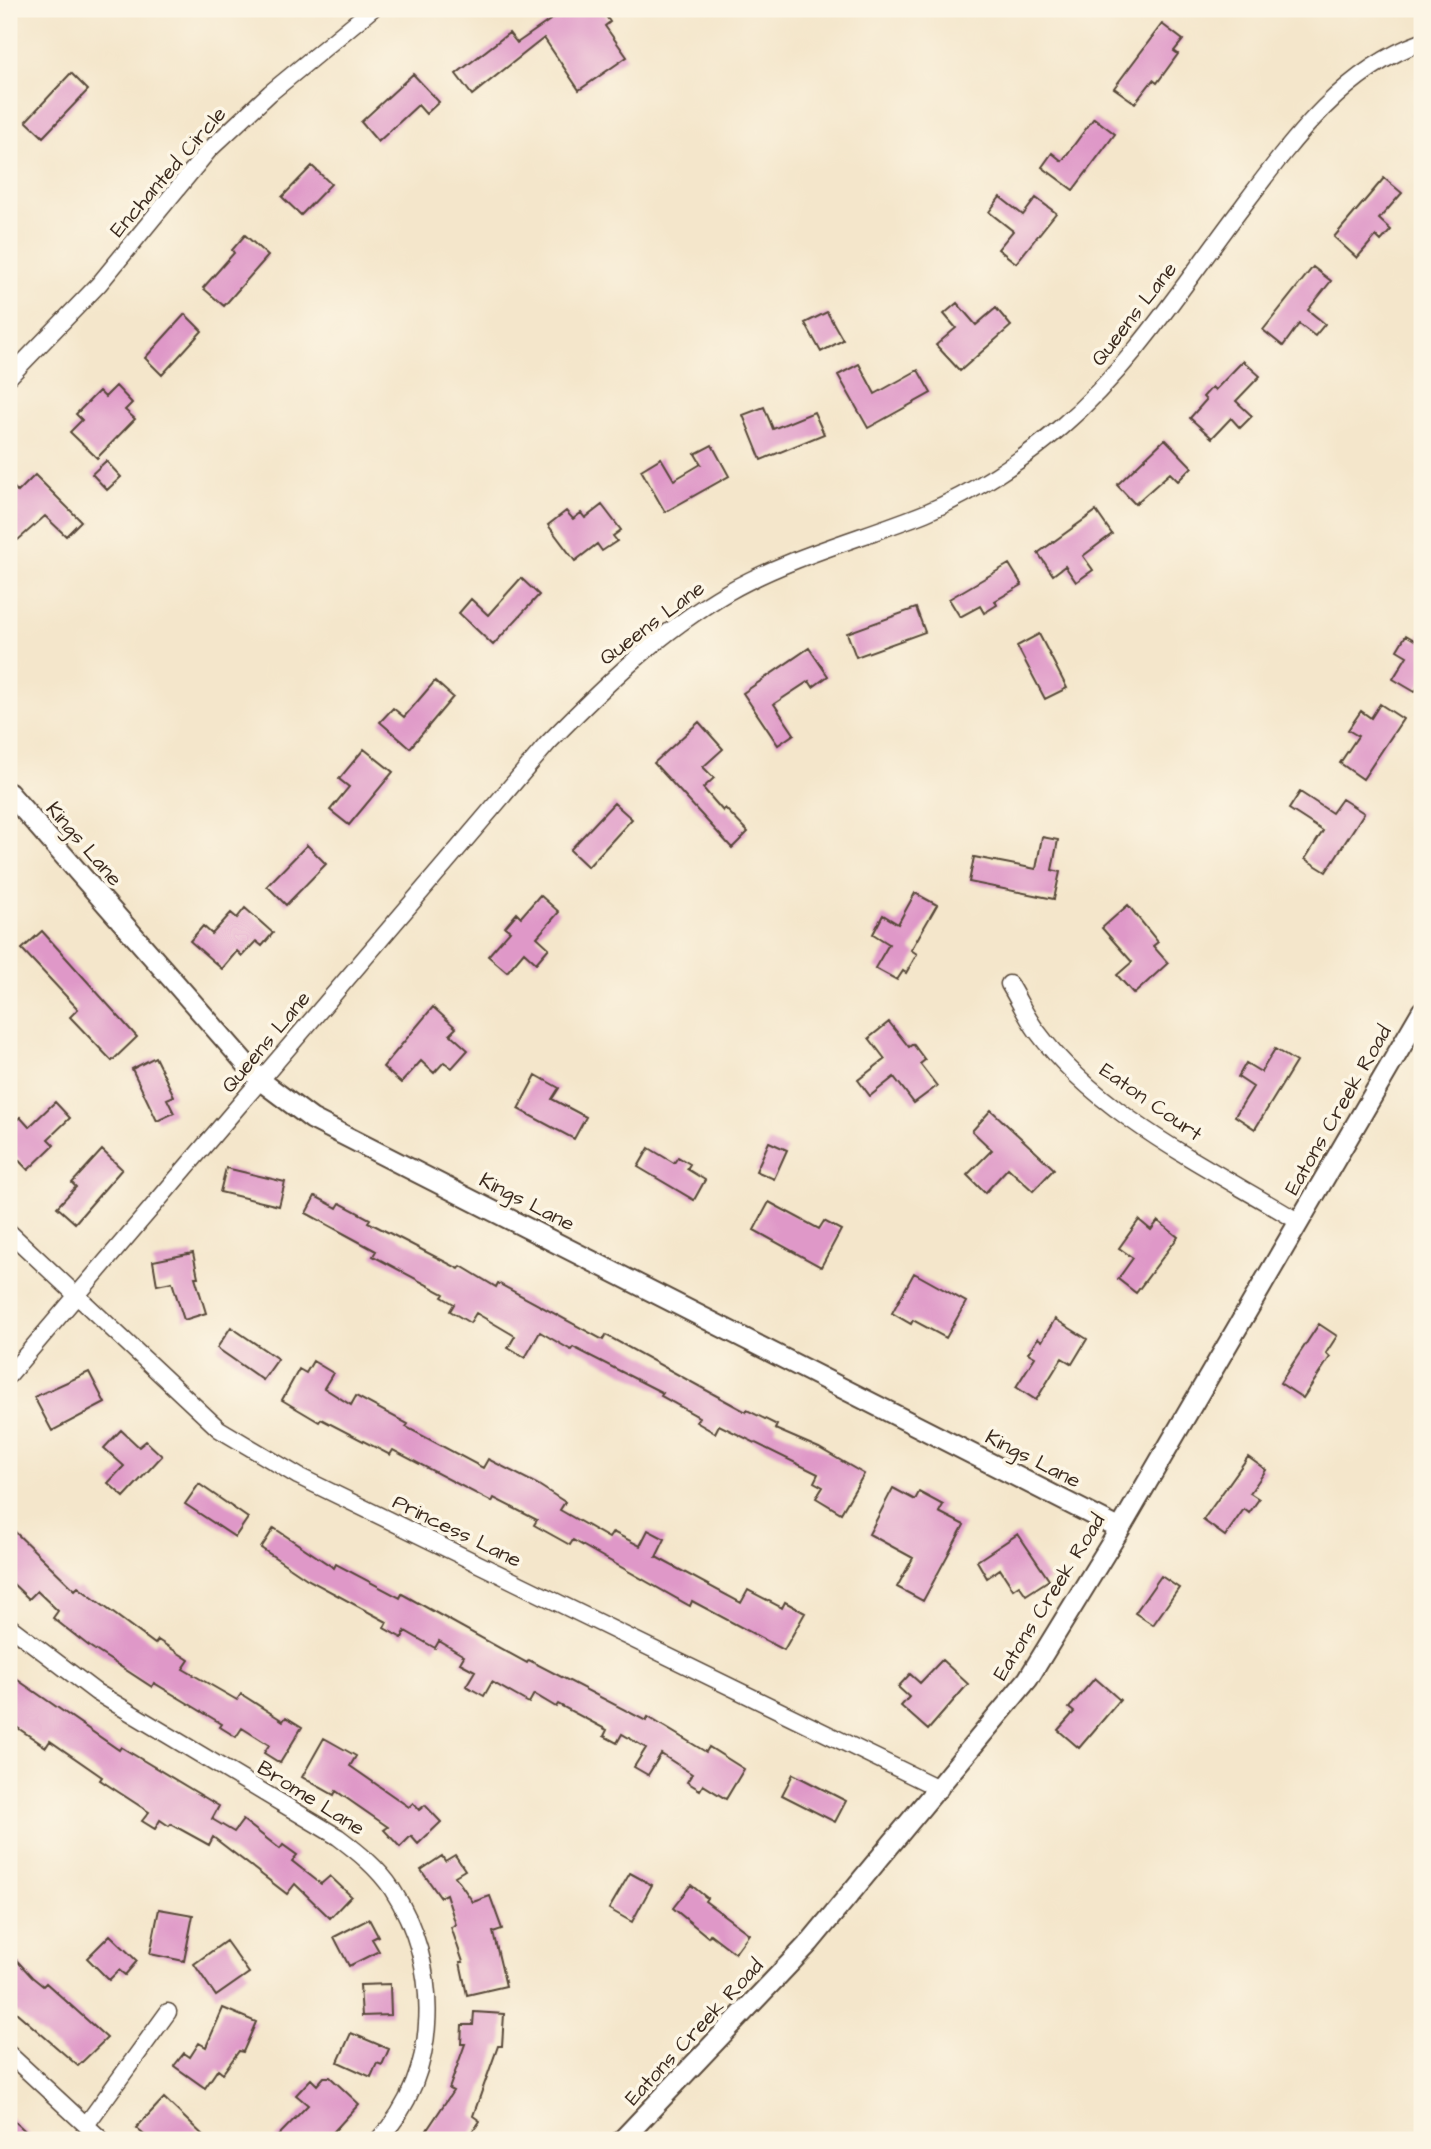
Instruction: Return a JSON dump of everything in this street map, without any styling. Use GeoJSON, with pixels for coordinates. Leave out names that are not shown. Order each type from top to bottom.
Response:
{"type":"FeatureCollection","features":[{"type":"Feature","properties":{"kind":"street","name":"Enchanted Circle"},"geometry":{"type":"LineString","coordinates":[[9,377],[99,284],[209,150],[270,93],[372,9]]}},
{"type":"Feature","properties":{"kind":"street","name":"Queens Lane"},"geometry":{"type":"LineString","coordinates":[[9,1375],[548,743],[607,683],[667,632],[729,591],[791,563],[928,511],[986,481],[1059,429],[1109,383],[1301,128],[1350,84],[1422,42]]}},
{"type":"Feature","properties":{"kind":"street","name":"Kings Lane"},"geometry":{"type":"LineString","coordinates":[[9,793],[261,1081],[312,1119],[1119,1529]]}},
{"type":"Feature","properties":{"kind":"street","name":"Eaton Court"},"geometry":{"type":"LineString","coordinates":[[1009,984],[1037,1031],[1079,1076],[1115,1107],[1299,1222]]}},
{"type":"Feature","properties":{"kind":"street","name":"Eatons Creek Road"},"geometry":{"type":"LineString","coordinates":[[622,2140],[810,1942],[940,1789],[1028,1679],[1119,1529],[1422,1011]]}},
{"type":"Feature","properties":{"kind":"street","name":"Princess Lane"},"geometry":{"type":"LineString","coordinates":[[9,1232],[219,1429],[298,1476],[940,1789]]}},
{"type":"Feature","properties":{"kind":"street","name":"Brome Lane"},"geometry":{"type":"LineString","coordinates":[[9,1626],[96,1692],[338,1837],[366,1859],[392,1888],[419,1946],[430,2008],[415,2076],[403,2105],[378,2140]]}},
{"type":"Feature","properties":{"kind":"street"},"geometry":{"type":"LineString","coordinates":[[86,2125],[169,2012]]}},
{"type":"Feature","properties":{"kind":"street"},"geometry":{"type":"LineString","coordinates":[[9,2054],[102,2140]]}},
{"type":"Feature","properties":{"kind":"building"},"geometry":{"type":"Polygon","coordinates":[[[566,9],[601,9],[610,22],[605,26],[627,57],[579,90],[544,38],[472,95],[456,74],[509,33],[517,43],[566,9]]]}},
{"type":"Feature","properties":{"kind":"building"},"geometry":{"type":"Polygon","coordinates":[[[1162,24],[1183,40],[1174,51],[1178,54],[1157,83],[1153,80],[1135,103],[1114,88],[1162,24]]]}},
{"type":"Feature","properties":{"kind":"building"},"geometry":{"type":"Polygon","coordinates":[[[71,73],[88,90],[43,137],[26,121],[71,73]]]}},
{"type":"Feature","properties":{"kind":"building"},"geometry":{"type":"Polygon","coordinates":[[[413,74],[439,102],[426,114],[418,105],[378,142],[361,122],[413,74]]]}},
{"type":"Feature","properties":{"kind":"building"},"geometry":{"type":"Polygon","coordinates":[[[1094,118],[1115,134],[1073,190],[1042,167],[1052,153],[1062,161],[1094,118]]]}},
{"type":"Feature","properties":{"kind":"building"},"geometry":{"type":"Polygon","coordinates":[[[312,166],[331,184],[301,215],[282,197],[312,166]]]}},
{"type":"Feature","properties":{"kind":"building"},"geometry":{"type":"Polygon","coordinates":[[[1384,178],[1402,193],[1379,219],[1391,230],[1381,241],[1376,236],[1357,258],[1334,237],[1384,178]]]}},
{"type":"Feature","properties":{"kind":"building"},"geometry":{"type":"Polygon","coordinates":[[[1000,197],[1023,215],[1036,198],[1056,213],[1016,263],[998,249],[1013,231],[989,212],[1000,197]]]}},
{"type":"Feature","properties":{"kind":"building"},"geometry":{"type":"Polygon","coordinates":[[[245,235],[268,256],[224,306],[203,288],[234,253],[232,250],[245,235]]]}},
{"type":"Feature","properties":{"kind":"building"},"geometry":{"type":"Polygon","coordinates":[[[1313,267],[1331,281],[1308,310],[1325,324],[1315,336],[1299,324],[1283,346],[1263,330],[1313,267]]]}},
{"type":"Feature","properties":{"kind":"building"},"geometry":{"type":"Polygon","coordinates":[[[957,303],[976,325],[996,308],[1011,326],[960,371],[936,345],[956,328],[944,314],[957,303]]]}},
{"type":"Feature","properties":{"kind":"building"},"geometry":{"type":"Polygon","coordinates":[[[827,312],[843,340],[821,352],[805,323],[827,312]]]}},
{"type":"Feature","properties":{"kind":"building"},"geometry":{"type":"Polygon","coordinates":[[[185,314],[202,331],[162,375],[145,358],[185,314]]]}},
{"type":"Feature","properties":{"kind":"building"},"geometry":{"type":"Polygon","coordinates":[[[1243,361],[1260,376],[1236,401],[1252,416],[1240,428],[1231,418],[1212,438],[1190,418],[1206,400],[1203,397],[1212,387],[1215,390],[1243,361]]]}},
{"type":"Feature","properties":{"kind":"building"},"geometry":{"type":"Polygon","coordinates":[[[859,364],[875,394],[918,370],[931,393],[868,428],[838,375],[859,364]]]}},
{"type":"Feature","properties":{"kind":"building"},"geometry":{"type":"Polygon","coordinates":[[[116,386],[132,403],[125,410],[135,419],[97,458],[70,432],[82,420],[76,414],[99,391],[105,397],[116,386]]]}},
{"type":"Feature","properties":{"kind":"building"},"geometry":{"type":"Polygon","coordinates":[[[764,407],[773,429],[814,412],[824,434],[761,460],[743,415],[764,407]]]}},
{"type":"Feature","properties":{"kind":"building"},"geometry":{"type":"Polygon","coordinates":[[[1165,439],[1192,467],[1178,481],[1170,473],[1135,504],[1117,485],[1165,439]]]}},
{"type":"Feature","properties":{"kind":"building"},"geometry":{"type":"Polygon","coordinates":[[[712,445],[729,476],[665,512],[641,470],[661,458],[674,480],[701,464],[695,454],[712,445]]]}},
{"type":"Feature","properties":{"kind":"building"},"geometry":{"type":"Polygon","coordinates":[[[106,461],[121,477],[107,490],[92,474],[106,461]]]}},
{"type":"Feature","properties":{"kind":"building"},"geometry":{"type":"Polygon","coordinates":[[[35,475],[81,521],[66,536],[45,516],[18,540],[9,531],[9,482],[18,492],[35,475]]]}},
{"type":"Feature","properties":{"kind":"building"},"geometry":{"type":"Polygon","coordinates":[[[602,505],[621,530],[613,536],[617,541],[602,551],[597,544],[575,561],[548,525],[566,511],[573,519],[581,513],[585,518],[602,505]]]}},
{"type":"Feature","properties":{"kind":"building"},"geometry":{"type":"Polygon","coordinates":[[[1096,511],[1112,534],[1083,556],[1093,570],[1076,582],[1065,566],[1053,575],[1038,553],[1096,511]]]}},
{"type":"Feature","properties":{"kind":"building"},"geometry":{"type":"Polygon","coordinates":[[[1009,564],[1022,585],[995,601],[997,605],[984,613],[980,606],[960,617],[949,599],[1009,564]]]}},
{"type":"Feature","properties":{"kind":"building"},"geometry":{"type":"Polygon","coordinates":[[[521,578],[539,595],[493,645],[459,613],[471,599],[488,615],[521,578]]]}},
{"type":"Feature","properties":{"kind":"building"},"geometry":{"type":"Polygon","coordinates":[[[916,608],[925,632],[856,657],[847,633],[916,608]]]}},
{"type":"Feature","properties":{"kind":"building"},"geometry":{"type":"Polygon","coordinates":[[[1422,632],[1422,681],[1415,692],[1393,679],[1407,656],[1397,650],[1406,635],[1416,641],[1422,632]]]}},
{"type":"Feature","properties":{"kind":"building"},"geometry":{"type":"Polygon","coordinates":[[[1039,634],[1067,688],[1045,699],[1017,646],[1039,634]]]}},
{"type":"Feature","properties":{"kind":"building"},"geometry":{"type":"Polygon","coordinates":[[[809,648],[828,676],[813,687],[809,681],[774,704],[794,734],[778,745],[743,693],[809,648]]]}},
{"type":"Feature","properties":{"kind":"building"},"geometry":{"type":"Polygon","coordinates":[[[435,681],[453,697],[410,748],[380,722],[393,708],[404,717],[435,681]]]}},
{"type":"Feature","properties":{"kind":"building"},"geometry":{"type":"Polygon","coordinates":[[[1380,704],[1403,719],[1363,779],[1340,763],[1358,736],[1348,730],[1361,711],[1371,718],[1380,704]]]}},
{"type":"Feature","properties":{"kind":"building"},"geometry":{"type":"Polygon","coordinates":[[[699,722],[723,749],[703,767],[714,778],[703,788],[723,811],[725,808],[748,832],[732,848],[654,763],[699,722]]]}},
{"type":"Feature","properties":{"kind":"building"},"geometry":{"type":"Polygon","coordinates":[[[364,749],[393,772],[349,825],[330,810],[349,787],[339,779],[364,749]]]}},
{"type":"Feature","properties":{"kind":"building"},"geometry":{"type":"Polygon","coordinates":[[[1300,792],[1332,813],[1342,799],[1364,813],[1326,872],[1305,859],[1323,831],[1289,809],[1300,792]]]}},
{"type":"Feature","properties":{"kind":"building"},"geometry":{"type":"Polygon","coordinates":[[[614,803],[632,819],[588,867],[570,850],[614,803]]]}},
{"type":"Feature","properties":{"kind":"building"},"geometry":{"type":"Polygon","coordinates":[[[1042,837],[1058,840],[1052,870],[1060,872],[1054,899],[969,882],[974,857],[1036,869],[1042,837]]]}},
{"type":"Feature","properties":{"kind":"building"},"geometry":{"type":"Polygon","coordinates":[[[307,845],[326,864],[286,905],[267,886],[307,845]]]}},
{"type":"Feature","properties":{"kind":"building"},"geometry":{"type":"Polygon","coordinates":[[[915,893],[937,905],[911,950],[917,954],[906,973],[903,971],[897,980],[875,968],[889,944],[873,934],[883,915],[898,924],[915,893]]]}},
{"type":"Feature","properties":{"kind":"building"},"geometry":{"type":"Polygon","coordinates":[[[540,895],[559,912],[537,937],[549,948],[536,963],[524,952],[507,972],[488,956],[510,931],[505,927],[517,913],[521,917],[540,895]]]}},
{"type":"Feature","properties":{"kind":"building"},"geometry":{"type":"Polygon","coordinates":[[[1128,905],[1158,942],[1153,946],[1168,963],[1134,994],[1117,975],[1132,962],[1102,928],[1128,905]]]}},
{"type":"Feature","properties":{"kind":"building"},"geometry":{"type":"Polygon","coordinates":[[[245,908],[273,933],[262,946],[256,941],[242,956],[237,951],[222,969],[190,941],[203,926],[212,934],[231,913],[237,918],[245,908]]]}},
{"type":"Feature","properties":{"kind":"building"},"geometry":{"type":"Polygon","coordinates":[[[42,931],[137,1037],[112,1061],[70,1017],[78,1009],[22,949],[42,931]]]}},
{"type":"Feature","properties":{"kind":"building"},"geometry":{"type":"Polygon","coordinates":[[[433,1007],[456,1028],[450,1034],[468,1050],[452,1068],[444,1062],[434,1073],[421,1061],[401,1083],[383,1067],[433,1007]]]}},
{"type":"Feature","properties":{"kind":"building"},"geometry":{"type":"Polygon","coordinates":[[[889,1022],[909,1047],[913,1044],[925,1060],[920,1064],[937,1086],[914,1103],[894,1077],[870,1096],[858,1080],[885,1059],[869,1038],[889,1022]]]}},
{"type":"Feature","properties":{"kind":"building"},"geometry":{"type":"Polygon","coordinates":[[[1275,1049],[1296,1062],[1255,1129],[1235,1116],[1253,1087],[1238,1077],[1246,1063],[1261,1072],[1275,1049]]]}},
{"type":"Feature","properties":{"kind":"building"},"geometry":{"type":"Polygon","coordinates":[[[155,1057],[174,1096],[167,1099],[174,1113],[157,1121],[132,1069],[155,1057]]]}},
{"type":"Feature","properties":{"kind":"building"},"geometry":{"type":"Polygon","coordinates":[[[536,1075],[559,1088],[552,1099],[586,1117],[574,1139],[518,1109],[536,1075]]]}},
{"type":"Feature","properties":{"kind":"building"},"geometry":{"type":"Polygon","coordinates":[[[55,1102],[70,1118],[48,1139],[54,1145],[28,1170],[9,1150],[9,1127],[20,1117],[29,1127],[55,1102]]]}},
{"type":"Feature","properties":{"kind":"building"},"geometry":{"type":"Polygon","coordinates":[[[991,1110],[1054,1169],[1033,1191],[1008,1168],[985,1193],[967,1175],[992,1150],[972,1131],[991,1110]]]}},
{"type":"Feature","properties":{"kind":"building"},"geometry":{"type":"Polygon","coordinates":[[[769,1142],[787,1150],[774,1179],[756,1171],[769,1142]]]}},
{"type":"Feature","properties":{"kind":"building"},"geometry":{"type":"Polygon","coordinates":[[[649,1148],[674,1163],[678,1157],[690,1164],[687,1169],[705,1180],[694,1200],[638,1167],[649,1148]]]}},
{"type":"Feature","properties":{"kind":"building"},"geometry":{"type":"Polygon","coordinates":[[[102,1150],[122,1169],[75,1223],[57,1207],[76,1187],[72,1183],[102,1150]]]}},
{"type":"Feature","properties":{"kind":"building"},"geometry":{"type":"Polygon","coordinates":[[[226,1168],[285,1182],[279,1206],[220,1192],[226,1168]]]}},
{"type":"Feature","properties":{"kind":"building"},"geometry":{"type":"Polygon","coordinates":[[[315,1196],[337,1208],[340,1203],[370,1219],[368,1222],[459,1269],[461,1266],[496,1287],[498,1283],[603,1340],[606,1335],[746,1412],[747,1410],[777,1425],[775,1429],[819,1448],[864,1474],[841,1513],[816,1498],[823,1487],[814,1482],[818,1474],[719,1425],[715,1433],[696,1422],[699,1417],[661,1396],[663,1393],[573,1347],[571,1350],[540,1332],[525,1358],[508,1348],[515,1336],[476,1313],[470,1323],[450,1311],[454,1304],[442,1297],[444,1294],[373,1256],[376,1251],[306,1213],[315,1196]]]}},
{"type":"Feature","properties":{"kind":"building"},"geometry":{"type":"Polygon","coordinates":[[[769,1202],[819,1229],[824,1221],[841,1230],[821,1267],[754,1230],[769,1202]]]}},
{"type":"Feature","properties":{"kind":"building"},"geometry":{"type":"Polygon","coordinates":[[[1139,1220],[1151,1230],[1158,1221],[1178,1237],[1136,1293],[1118,1279],[1133,1258],[1119,1248],[1139,1220]]]}},
{"type":"Feature","properties":{"kind":"building"},"geometry":{"type":"Polygon","coordinates":[[[193,1253],[198,1277],[195,1277],[206,1313],[184,1320],[172,1282],[157,1285],[153,1261],[193,1253]]]}},
{"type":"Feature","properties":{"kind":"building"},"geometry":{"type":"Polygon","coordinates":[[[914,1273],[966,1302],[946,1338],[913,1320],[911,1324],[892,1313],[914,1273]]]}},
{"type":"Feature","properties":{"kind":"building"},"geometry":{"type":"Polygon","coordinates":[[[1055,1319],[1087,1339],[1072,1364],[1062,1358],[1036,1400],[1016,1387],[1035,1357],[1028,1353],[1038,1338],[1042,1341],[1055,1319]]]}},
{"type":"Feature","properties":{"kind":"building"},"geometry":{"type":"Polygon","coordinates":[[[1319,1324],[1337,1336],[1326,1353],[1330,1357],[1303,1398],[1280,1383],[1319,1324]]]}},
{"type":"Feature","properties":{"kind":"building"},"geometry":{"type":"Polygon","coordinates":[[[231,1327],[278,1359],[263,1380],[217,1348],[231,1327]]]}},
{"type":"Feature","properties":{"kind":"building"},"geometry":{"type":"Polygon","coordinates":[[[313,1361],[333,1373],[324,1388],[351,1405],[356,1396],[408,1424],[406,1427],[483,1468],[488,1459],[537,1484],[565,1502],[560,1510],[609,1538],[613,1532],[640,1546],[648,1530],[665,1539],[656,1557],[741,1603],[748,1590],[782,1608],[785,1602],[805,1613],[784,1650],[692,1601],[690,1606],[573,1540],[570,1545],[534,1525],[537,1520],[494,1498],[492,1502],[393,1450],[390,1455],[321,1419],[319,1422],[282,1400],[299,1369],[306,1373],[313,1361]]]}},
{"type":"Feature","properties":{"kind":"building"},"geometry":{"type":"Polygon","coordinates":[[[89,1372],[105,1403],[52,1431],[34,1397],[89,1372]]]}},
{"type":"Feature","properties":{"kind":"building"},"geometry":{"type":"Polygon","coordinates":[[[121,1430],[139,1447],[146,1441],[162,1456],[124,1497],[108,1483],[124,1466],[104,1448],[121,1430]]]}},
{"type":"Feature","properties":{"kind":"building"},"geometry":{"type":"Polygon","coordinates":[[[1248,1457],[1266,1470],[1250,1493],[1259,1499],[1249,1513],[1244,1509],[1225,1536],[1203,1520],[1248,1457]]]}},
{"type":"Feature","properties":{"kind":"building"},"geometry":{"type":"Polygon","coordinates":[[[199,1484],[248,1518],[235,1537],[185,1504],[199,1484]]]}},
{"type":"Feature","properties":{"kind":"building"},"geometry":{"type":"Polygon","coordinates":[[[893,1488],[915,1500],[919,1492],[943,1505],[939,1512],[964,1525],[923,1601],[897,1587],[913,1558],[869,1534],[893,1488]]]}},
{"type":"Feature","properties":{"kind":"building"},"geometry":{"type":"Polygon","coordinates":[[[9,1526],[75,1590],[78,1587],[155,1644],[158,1640],[189,1660],[183,1669],[237,1700],[241,1694],[283,1721],[286,1717],[302,1727],[280,1763],[264,1753],[269,1745],[242,1728],[236,1737],[220,1727],[222,1724],[154,1683],[152,1687],[89,1646],[53,1618],[58,1611],[37,1591],[29,1599],[9,1580],[9,1526]]]}},
{"type":"Feature","properties":{"kind":"building"},"geometry":{"type":"Polygon","coordinates":[[[274,1528],[334,1568],[336,1564],[400,1598],[402,1594],[527,1663],[529,1660],[646,1721],[648,1717],[706,1752],[709,1747],[744,1769],[726,1799],[703,1785],[700,1790],[687,1782],[692,1774],[661,1754],[648,1775],[634,1767],[646,1748],[622,1734],[617,1743],[604,1736],[607,1730],[558,1704],[556,1707],[534,1694],[529,1703],[492,1682],[484,1696],[466,1686],[475,1671],[460,1663],[464,1656],[439,1641],[435,1648],[405,1631],[402,1638],[384,1628],[387,1622],[307,1579],[261,1548],[274,1528]]]}},
{"type":"Feature","properties":{"kind":"building"},"geometry":{"type":"Polygon","coordinates":[[[1018,1534],[1049,1580],[1026,1595],[1019,1585],[1013,1589],[1000,1569],[987,1578],[977,1561],[1018,1534]]]}},
{"type":"Feature","properties":{"kind":"building"},"geometry":{"type":"Polygon","coordinates":[[[1161,1576],[1179,1588],[1153,1625],[1135,1613],[1161,1576]]]}},
{"type":"Feature","properties":{"kind":"building"},"geometry":{"type":"Polygon","coordinates":[[[942,1660],[968,1684],[928,1730],[901,1706],[909,1697],[898,1687],[910,1674],[920,1683],[942,1660]]]}},
{"type":"Feature","properties":{"kind":"building"},"geometry":{"type":"Polygon","coordinates":[[[9,1674],[119,1750],[121,1747],[219,1806],[212,1819],[234,1832],[243,1820],[280,1849],[283,1845],[297,1855],[292,1861],[321,1884],[330,1876],[351,1896],[330,1918],[295,1884],[287,1894],[213,1837],[209,1845],[160,1820],[155,1829],[142,1821],[149,1812],[100,1780],[102,1777],[50,1741],[46,1747],[9,1722],[9,1674]]]}},
{"type":"Feature","properties":{"kind":"building"},"geometry":{"type":"Polygon","coordinates":[[[1095,1678],[1120,1700],[1079,1748],[1058,1730],[1074,1712],[1069,1708],[1095,1678]]]}},
{"type":"Feature","properties":{"kind":"building"},"geometry":{"type":"Polygon","coordinates":[[[324,1738],[356,1756],[350,1766],[409,1807],[413,1803],[419,1810],[425,1805],[441,1822],[418,1844],[411,1836],[400,1847],[384,1830],[388,1827],[336,1791],[334,1795],[302,1777],[324,1738]]]}},
{"type":"Feature","properties":{"kind":"building"},"geometry":{"type":"Polygon","coordinates":[[[793,1774],[846,1801],[835,1822],[782,1795],[793,1774]]]}},
{"type":"Feature","properties":{"kind":"building"},"geometry":{"type":"Polygon","coordinates":[[[455,1855],[465,1870],[455,1876],[473,1902],[490,1896],[502,1929],[493,1932],[506,1986],[467,1995],[460,1962],[463,1962],[451,1927],[456,1925],[446,1894],[440,1897],[421,1870],[442,1856],[445,1861],[455,1855]]]}},
{"type":"Feature","properties":{"kind":"building"},"geometry":{"type":"Polygon","coordinates":[[[630,1873],[652,1885],[632,1922],[609,1909],[630,1873]]]}},
{"type":"Feature","properties":{"kind":"building"},"geometry":{"type":"Polygon","coordinates":[[[691,1885],[707,1898],[705,1901],[749,1934],[735,1953],[710,1934],[708,1937],[673,1908],[691,1885]]]}},
{"type":"Feature","properties":{"kind":"building"},"geometry":{"type":"Polygon","coordinates":[[[159,1909],[193,1915],[184,1961],[150,1954],[159,1909]]]}},
{"type":"Feature","properties":{"kind":"building"},"geometry":{"type":"Polygon","coordinates":[[[369,1919],[378,1936],[372,1939],[379,1951],[349,1966],[334,1937],[369,1919]]]}},
{"type":"Feature","properties":{"kind":"building"},"geometry":{"type":"Polygon","coordinates":[[[110,1935],[137,1961],[125,1975],[119,1970],[109,1980],[87,1958],[110,1935]]]}},
{"type":"Feature","properties":{"kind":"building"},"geometry":{"type":"Polygon","coordinates":[[[226,1941],[249,1973],[216,1996],[194,1964],[226,1941]]]}},
{"type":"Feature","properties":{"kind":"building"},"geometry":{"type":"Polygon","coordinates":[[[9,1952],[32,1977],[43,1986],[46,1983],[107,2038],[78,2066],[9,2006],[9,1952]]]}},
{"type":"Feature","properties":{"kind":"building"},"geometry":{"type":"Polygon","coordinates":[[[390,1984],[391,2015],[362,2016],[360,1985],[390,1984]]]}},
{"type":"Feature","properties":{"kind":"building"},"geometry":{"type":"Polygon","coordinates":[[[223,2008],[256,2022],[243,2052],[239,2051],[223,2073],[218,2069],[205,2088],[174,2066],[184,2053],[190,2057],[199,2043],[206,2047],[223,2008]]]}},
{"type":"Feature","properties":{"kind":"building"},"geometry":{"type":"Polygon","coordinates":[[[474,2012],[504,2014],[502,2046],[498,2046],[473,2116],[480,2121],[467,2140],[436,2140],[425,2133],[453,2091],[449,2089],[465,2044],[461,2044],[462,2025],[473,2025],[474,2012]]]}},
{"type":"Feature","properties":{"kind":"building"},"geometry":{"type":"Polygon","coordinates":[[[351,2033],[389,2049],[382,2065],[377,2063],[371,2077],[338,2062],[351,2033]]]}},
{"type":"Feature","properties":{"kind":"building"},"geometry":{"type":"Polygon","coordinates":[[[324,2077],[330,2077],[359,2104],[326,2140],[274,2140],[308,2105],[296,2095],[311,2079],[317,2085],[324,2077]]]}},
{"type":"Feature","properties":{"kind":"building"},"geometry":{"type":"Polygon","coordinates":[[[164,2098],[208,2140],[150,2140],[136,2128],[164,2098]]]}},
{"type":"Feature","properties":{"kind":"building"},"geometry":{"type":"Polygon","coordinates":[[[9,2116],[35,2140],[9,2140],[9,2116]]]}}]}
